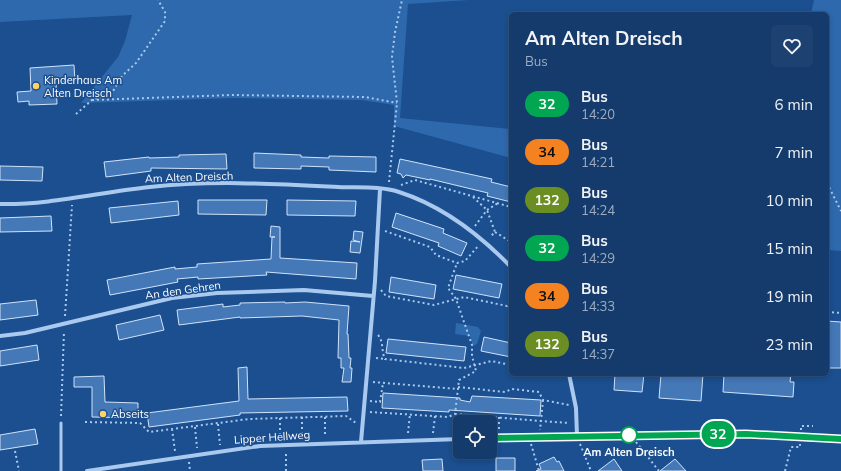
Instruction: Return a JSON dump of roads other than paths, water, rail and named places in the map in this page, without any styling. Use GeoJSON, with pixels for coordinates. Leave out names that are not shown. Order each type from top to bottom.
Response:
{"type":"FeatureCollection","features":[{"type":"Feature","properties":{"kind":"street","name":"Am Alten Dreisch"},"geometry":{"type":"LineString","coordinates":[[0,204],[42,203],[151,187],[193,185],[292,185],[386,189],[397,191],[439,210],[471,230],[485,241],[509,265]]}},
{"type":"Feature","properties":{"kind":"street"},"geometry":{"type":"LineString","coordinates":[[361,442],[375,280],[380,189]]}},
{"type":"Feature","properties":{"kind":"street","name":"An den Gehren"},"geometry":{"type":"LineString","coordinates":[[0,336],[64,324],[172,298],[217,293],[304,290],[373,296]]}},
{"type":"Feature","properties":{"kind":"street"},"geometry":{"type":"LineString","coordinates":[[569,376],[576,406],[577,436]]}},
{"type":"Feature","properties":{"kind":"street"},"geometry":{"type":"LineString","coordinates":[[497,438],[629,434],[746,434],[841,439]]}},
{"type":"Feature","properties":{"kind":"street","name":"Lipper Hellweg"},"geometry":{"type":"LineString","coordinates":[[87,471],[238,448],[286,444],[453,439]]}},
{"type":"Feature","properties":{"kind":"lane"},"geometry":{"type":"LineString","coordinates":[[61,423],[61,471]]}},
{"type":"Feature","properties":{"kind":"place","name":"Kinderhaus Am Alten Dreisch"},"geometry":{"type":"Point","coordinates":[36,86]}},
{"type":"Feature","properties":{"kind":"place","name":"Abseits"},"geometry":{"type":"Point","coordinates":[103,414]}},
{"type":"Feature","properties":{"kind":"place","name":"Am Alten Dreisch"},"geometry":{"type":"Point","coordinates":[629,435]}}]}
